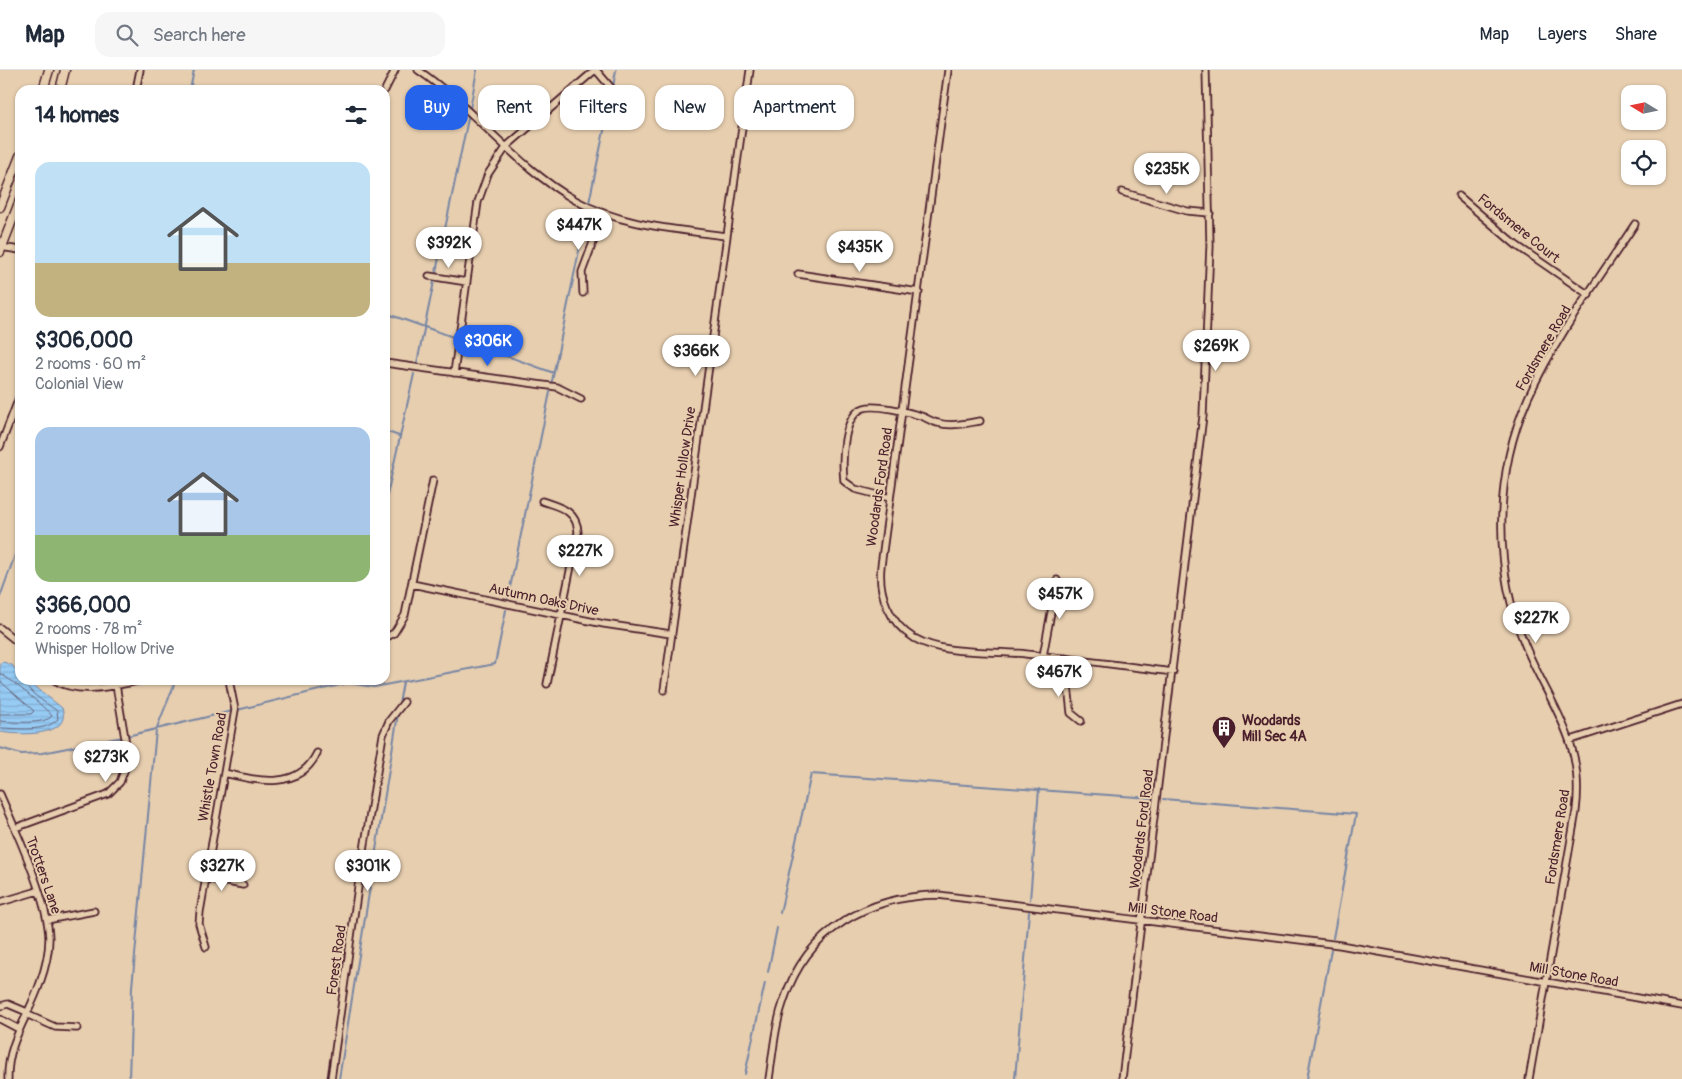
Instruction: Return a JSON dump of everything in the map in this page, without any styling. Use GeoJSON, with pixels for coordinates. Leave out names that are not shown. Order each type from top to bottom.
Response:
{"type":"FeatureCollection","features":[{"type":"Feature","properties":{"kind":"main road"},"geometry":{"type":"LineString","coordinates":[[45,85],[49,70]]}},
{"type":"Feature","properties":{"kind":"main road"},"geometry":{"type":"LineString","coordinates":[[61,85],[65,70]]}},
{"type":"Feature","properties":{"kind":"main road"},"geometry":{"type":"LineString","coordinates":[[0,207],[15,169]]}},
{"type":"Feature","properties":{"kind":"main road"},"geometry":{"type":"LineString","coordinates":[[1,248],[15,213]]}},
{"type":"Feature","properties":{"kind":"street"},"geometry":{"type":"LineString","coordinates":[[137,85],[140,70]]}},
{"type":"Feature","properties":{"kind":"street"},"geometry":{"type":"LineString","coordinates":[[387,85],[395,70]]}},
{"type":"Feature","properties":{"kind":"street"},"geometry":{"type":"LineString","coordinates":[[418,70],[452,95],[554,187],[576,200],[604,213],[647,225],[726,236]]}},
{"type":"Feature","properties":{"kind":"street"},"geometry":{"type":"LineString","coordinates":[[454,373],[480,194],[488,174],[507,146],[596,70],[608,85]]}},
{"type":"Feature","properties":{"kind":"street","name":"Whisper Hollow Drive"},"geometry":{"type":"LineString","coordinates":[[664,690],[750,70]]}},
{"type":"Feature","properties":{"kind":"street","name":"Woodards Ford Road"},"geometry":{"type":"LineString","coordinates":[[948,70],[880,578],[883,597],[900,626],[912,637],[937,647],[1065,658],[1173,672]]}},
{"type":"Feature","properties":{"kind":"street","name":"Woodards Ford Road"},"geometry":{"type":"LineString","coordinates":[[1122,1079],[1203,416],[1209,301],[1210,213],[1206,70]]}},
{"type":"Feature","properties":{"kind":"street"},"geometry":{"type":"LineString","coordinates":[[1122,192],[1187,212],[1210,213]]}},
{"type":"Feature","properties":{"kind":"street","name":"Fordsmere Court"},"geometry":{"type":"LineString","coordinates":[[1459,196],[1516,246],[1589,295]]}},
{"type":"Feature","properties":{"kind":"street"},"geometry":{"type":"LineString","coordinates":[[582,293],[582,272],[604,213]]}},
{"type":"Feature","properties":{"kind":"street","name":"Fordsmere Road"},"geometry":{"type":"LineString","coordinates":[[1528,1079],[1578,796],[1578,771],[1571,740],[1518,627],[1507,585],[1502,514],[1507,468],[1528,399],[1550,356],[1635,224]]}},
{"type":"Feature","properties":{"kind":"street"},"geometry":{"type":"LineString","coordinates":[[1,248],[15,249]]}},
{"type":"Feature","properties":{"kind":"street"},"geometry":{"type":"LineString","coordinates":[[798,274],[919,292]]}},
{"type":"Feature","properties":{"kind":"street"},"geometry":{"type":"LineString","coordinates":[[429,276],[467,282]]}},
{"type":"Feature","properties":{"kind":"street"},"geometry":{"type":"LineString","coordinates":[[390,364],[562,388],[581,399]]}},
{"type":"Feature","properties":{"kind":"street"},"geometry":{"type":"LineString","coordinates":[[0,447],[15,408]]}},
{"type":"Feature","properties":{"kind":"street"},"geometry":{"type":"LineString","coordinates":[[890,498],[855,489],[844,481],[842,461],[849,424],[855,413],[865,408],[902,412],[940,424],[980,421]]}},
{"type":"Feature","properties":{"kind":"street"},"geometry":{"type":"LineString","coordinates":[[390,634],[400,625],[405,615],[434,480]]}},
{"type":"Feature","properties":{"kind":"street"},"geometry":{"type":"LineString","coordinates":[[542,501],[567,510],[578,526],[547,684]]}},
{"type":"Feature","properties":{"kind":"street"},"geometry":{"type":"LineString","coordinates":[[1043,656],[1057,580]]}},
{"type":"Feature","properties":{"kind":"street","name":"Autumn Oaks Drive"},"geometry":{"type":"LineString","coordinates":[[412,584],[604,624],[671,634]]}},
{"type":"Feature","properties":{"kind":"street"},"geometry":{"type":"LineString","coordinates":[[0,628],[15,640]]}},
{"type":"Feature","properties":{"kind":"street"},"geometry":{"type":"LineString","coordinates":[[1065,658],[1071,713],[1081,721]]}},
{"type":"Feature","properties":{"kind":"street"},"geometry":{"type":"LineString","coordinates":[[15,828],[108,794],[120,782],[127,763],[127,750],[116,685],[76,688],[68,685]]}},
{"type":"Feature","properties":{"kind":"street","name":"Whistle Town Road"},"geometry":{"type":"LineString","coordinates":[[206,947],[200,924],[206,878],[235,710],[230,685]]}},
{"type":"Feature","properties":{"kind":"street","name":"Forest Road"},"geometry":{"type":"LineString","coordinates":[[331,1079],[359,880],[383,735],[389,721],[404,702]]}},
{"type":"Feature","properties":{"kind":"street"},"geometry":{"type":"LineString","coordinates":[[1571,740],[1682,704]]}},
{"type":"Feature","properties":{"kind":"street"},"geometry":{"type":"LineString","coordinates":[[224,773],[264,780],[291,778],[303,773],[312,763],[317,753]]}},
{"type":"Feature","properties":{"kind":"street","name":"Trotters Lane"},"geometry":{"type":"LineString","coordinates":[[0,794],[15,828],[38,891],[47,920],[49,940],[44,969],[10,1056],[8,1079]]}},
{"type":"Feature","properties":{"kind":"street"},"geometry":{"type":"LineString","coordinates":[[206,878],[243,885]]}},
{"type":"Feature","properties":{"kind":"street"},"geometry":{"type":"LineString","coordinates":[[1,902],[38,891]]}},
{"type":"Feature","properties":{"kind":"street","name":"Mill Stone Road"},"geometry":{"type":"LineString","coordinates":[[769,1079],[783,1002],[795,973],[817,944],[833,929],[869,907],[892,899],[938,895],[1340,945],[1682,1006]]}},
{"type":"Feature","properties":{"kind":"street"},"geometry":{"type":"LineString","coordinates":[[47,920],[94,911]]}},
{"type":"Feature","properties":{"kind":"street"},"geometry":{"type":"LineString","coordinates":[[0,1006],[8,1004],[55,1027],[77,1028]]}},
{"type":"Feature","properties":{"kind":"street"},"geometry":{"type":"LineString","coordinates":[[0,1019],[19,1029]]}},
{"type":"Feature","properties":{"kind":"water"},"geometry":{"type":"Polygon","coordinates":[[[0,663],[12,665],[15,668],[15,685],[33,685],[62,708],[63,718],[59,725],[52,730],[30,734],[0,732],[0,663]]]}},
{"type":"Feature","properties":{"kind":"waterway"},"geometry":{"type":"LineString","coordinates":[[191,85],[194,70]]}},
{"type":"Feature","properties":{"kind":"waterway"},"geometry":{"type":"LineString","coordinates":[[470,109],[477,70]]}},
{"type":"Feature","properties":{"kind":"waterway"},"geometry":{"type":"LineString","coordinates":[[613,85],[616,70]]}},
{"type":"Feature","properties":{"kind":"waterway"},"geometry":{"type":"LineString","coordinates":[[417,363],[469,114]]}},
{"type":"Feature","properties":{"kind":"waterway"},"geometry":{"type":"LineString","coordinates":[[552,381],[604,130]]}},
{"type":"Feature","properties":{"kind":"waterway"},"geometry":{"type":"LineString","coordinates":[[390,315],[453,337]]}},
{"type":"Feature","properties":{"kind":"waterway"},"geometry":{"type":"LineString","coordinates":[[465,341],[554,373]]}},
{"type":"Feature","properties":{"kind":"waterway"},"geometry":{"type":"LineString","coordinates":[[390,482],[414,374]]}},
{"type":"Feature","properties":{"kind":"waterway"},"geometry":{"type":"LineString","coordinates":[[508,598],[550,392]]}},
{"type":"Feature","properties":{"kind":"waterway"},"geometry":{"type":"LineString","coordinates":[[390,433],[399,436]]}},
{"type":"Feature","properties":{"kind":"waterway"},"geometry":{"type":"LineString","coordinates":[[0,597],[15,555]]}},
{"type":"Feature","properties":{"kind":"waterway"},"geometry":{"type":"LineString","coordinates":[[390,684],[495,664],[506,610]]}},
{"type":"Feature","properties":{"kind":"waterway"},"geometry":{"type":"LineString","coordinates":[[399,704],[403,682]]}},
{"type":"Feature","properties":{"kind":"waterway"},"geometry":{"type":"LineString","coordinates":[[129,1079],[132,987],[156,730],[174,685]]}},
{"type":"Feature","properties":{"kind":"waterway"},"geometry":{"type":"LineString","coordinates":[[237,710],[340,685]]}},
{"type":"Feature","properties":{"kind":"waterway"},"geometry":{"type":"LineString","coordinates":[[361,685],[374,687],[385,685]]}},
{"type":"Feature","properties":{"kind":"waterway"},"geometry":{"type":"LineString","coordinates":[[127,736],[232,711]]}},
{"type":"Feature","properties":{"kind":"waterway"},"geometry":{"type":"LineString","coordinates":[[339,1079],[398,714]]}},
{"type":"Feature","properties":{"kind":"waterway"},"geometry":{"type":"LineString","coordinates":[[0,748],[21,754],[42,753],[123,737]]}},
{"type":"Feature","properties":{"kind":"waterway"},"geometry":{"type":"LineString","coordinates":[[780,913],[811,774],[1151,798]]}},
{"type":"Feature","properties":{"kind":"waterway"},"geometry":{"type":"LineString","coordinates":[[1030,900],[1039,789]]}},
{"type":"Feature","properties":{"kind":"waterway"},"geometry":{"type":"LineString","coordinates":[[1163,799],[1356,814],[1333,938]]}},
{"type":"Feature","properties":{"kind":"waterway"},"geometry":{"type":"LineString","coordinates":[[1015,1079],[1029,912]]}},
{"type":"Feature","properties":{"kind":"waterway"},"geometry":{"type":"LineString","coordinates":[[768,972],[777,928]]}},
{"type":"Feature","properties":{"kind":"waterway"},"geometry":{"type":"LineString","coordinates":[[1307,1079],[1331,950]]}},
{"type":"Feature","properties":{"kind":"waterway"},"geometry":{"type":"LineString","coordinates":[[745,1074],[765,983]]}},
{"type":"Feature","properties":{"kind":"place","name":"Woodards Mill Sec 4A"},"geometry":{"type":"Point","coordinates":[1224,749]}}]}
